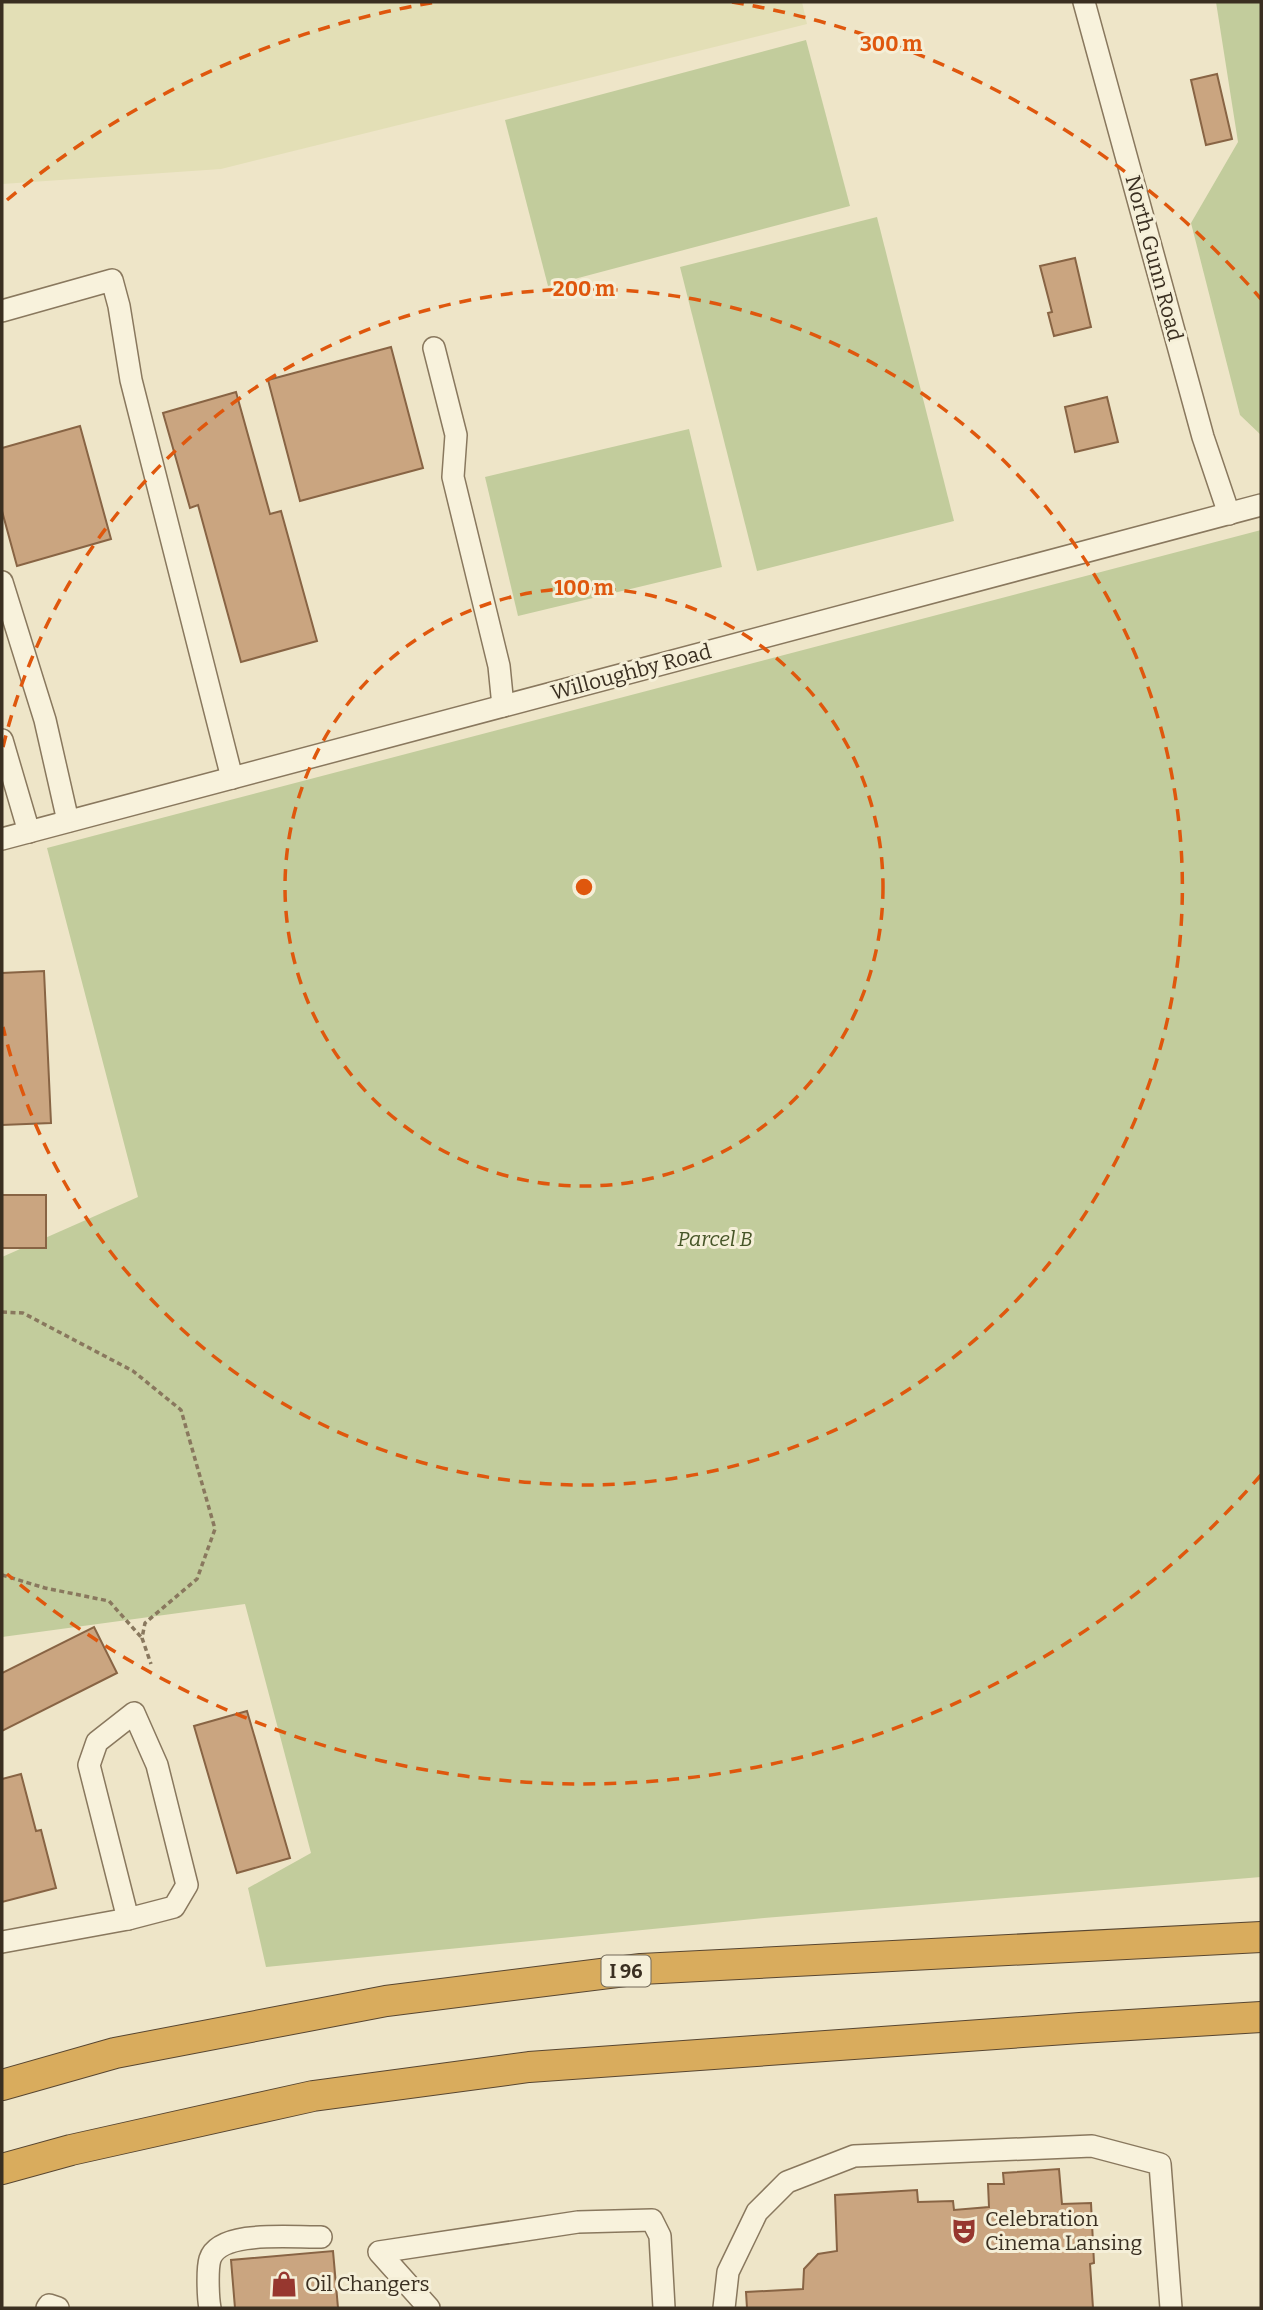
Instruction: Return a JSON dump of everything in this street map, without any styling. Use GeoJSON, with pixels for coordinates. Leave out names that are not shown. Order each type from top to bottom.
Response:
{"type":"FeatureCollection","features":[{"type":"Feature","properties":{"kind":"highway","name":"I 96"},"geometry":{"type":"LineString","coordinates":[[2,2085],[115,2053],[386,2001],[628,1971],[1261,1937]]}},
{"type":"Feature","properties":{"kind":"highway"},"geometry":{"type":"LineString","coordinates":[[2,2169],[71,2150],[313,2096],[529,2067],[1261,2017]]}},
{"type":"Feature","properties":{"kind":"street","name":"North Gunn Road"},"geometry":{"type":"LineString","coordinates":[[1084,2],[1203,437],[1229,514]]}},
{"type":"Feature","properties":{"kind":"street"},"geometry":{"type":"LineString","coordinates":[[2,311],[112,280],[131,380],[232,778]]}},
{"type":"Feature","properties":{"kind":"street"},"geometry":{"type":"LineString","coordinates":[[434,348],[456,435],[453,477],[499,666],[503,706]]}},
{"type":"Feature","properties":{"kind":"street","name":"Willoughby Road"},"geometry":{"type":"LineString","coordinates":[[2,839],[1261,505]]}},
{"type":"Feature","properties":{"kind":"street"},"geometry":{"type":"LineString","coordinates":[[2,582],[45,720],[68,821]]}},
{"type":"Feature","properties":{"kind":"street"},"geometry":{"type":"LineString","coordinates":[[2,740],[29,832]]}},
{"type":"Feature","properties":{"kind":"street"},"geometry":{"type":"LineString","coordinates":[[2,1942],[128,1919],[174,1907],[187,1885],[157,1765],[134,1713],[97,1742],[89,1765],[128,1919]]}},
{"type":"Feature","properties":{"kind":"street"},"geometry":{"type":"LineString","coordinates":[[724,2308],[728,2272],[757,2212],[786,2182],[854,2157],[1092,2146],[1160,2164],[1171,2308]]}},
{"type":"Feature","properties":{"kind":"street"},"geometry":{"type":"LineString","coordinates":[[429,2308],[379,2252],[578,2222],[652,2220],[660,2236],[664,2308]]}},
{"type":"Feature","properties":{"kind":"street"},"geometry":{"type":"LineString","coordinates":[[210,2308],[210,2259],[222,2244],[241,2238],[321,2238]]}},
{"type":"Feature","properties":{"kind":"street"},"geometry":{"type":"LineString","coordinates":[[47,2308],[48,2305],[58,2308]]}},
{"type":"Feature","properties":{"kind":"path"},"geometry":{"type":"LineString","coordinates":[[2,1312],[23,1313],[133,1371],[181,1410],[215,1529],[197,1579],[145,1623],[142,1638]]}},
{"type":"Feature","properties":{"kind":"path"},"geometry":{"type":"LineString","coordinates":[[2,1575],[45,1588],[109,1601],[142,1638],[151,1664]]}},
{"type":"Feature","properties":{"kind":"shaded area"},"geometry":{"type":"Polygon","coordinates":[[[2,2],[802,2],[807,24],[221,169],[2,184],[2,2]]]}},
{"type":"Feature","properties":{"kind":"green space"},"geometry":{"type":"Polygon","coordinates":[[[1216,2],[1261,2],[1261,435],[1240,415],[1191,223],[1238,142],[1216,2]]]}},
{"type":"Feature","properties":{"kind":"green space"},"geometry":{"type":"Polygon","coordinates":[[[806,40],[850,206],[548,286],[505,120],[806,40]]]}},
{"type":"Feature","properties":{"kind":"green space"},"geometry":{"type":"Polygon","coordinates":[[[877,217],[954,521],[757,571],[680,267],[877,217]]]}},
{"type":"Feature","properties":{"kind":"green space"},"geometry":{"type":"Polygon","coordinates":[[[689,429],[722,567],[518,616],[485,477],[689,429]]]}},
{"type":"Feature","properties":{"kind":"green space","name":"Parcel B"},"geometry":{"type":"Polygon","coordinates":[[[1261,530],[1261,1877],[764,1918],[266,1967],[248,1888],[311,1853],[245,1604],[2,1637],[2,1257],[138,1197],[47,848],[1261,530]]]}},
{"type":"Feature","properties":{"kind":"building"},"geometry":{"type":"Polygon","coordinates":[[[1217,74],[1232,139],[1206,145],[1191,80],[1217,74]]]}},
{"type":"Feature","properties":{"kind":"building"},"geometry":{"type":"Polygon","coordinates":[[[1075,258],[1091,327],[1054,336],[1048,313],[1052,312],[1040,266],[1075,258]]]}},
{"type":"Feature","properties":{"kind":"building"},"geometry":{"type":"Polygon","coordinates":[[[391,347],[423,468],[300,501],[268,380],[391,347]]]}},
{"type":"Feature","properties":{"kind":"building"},"geometry":{"type":"Polygon","coordinates":[[[236,392],[270,514],[281,511],[317,641],[241,662],[198,505],[190,508],[163,413],[236,392]]]}},
{"type":"Feature","properties":{"kind":"building"},"geometry":{"type":"Polygon","coordinates":[[[1107,397],[1118,442],[1075,452],[1065,407],[1107,397]]]}},
{"type":"Feature","properties":{"kind":"building"},"geometry":{"type":"Polygon","coordinates":[[[80,426],[111,539],[17,566],[2,511],[2,448],[80,426]]]}},
{"type":"Feature","properties":{"kind":"building"},"geometry":{"type":"Polygon","coordinates":[[[44,971],[51,1123],[2,1125],[2,973],[44,971]]]}},
{"type":"Feature","properties":{"kind":"building"},"geometry":{"type":"Polygon","coordinates":[[[2,1195],[46,1195],[46,1248],[2,1248],[2,1195]]]}},
{"type":"Feature","properties":{"kind":"building"},"geometry":{"type":"Polygon","coordinates":[[[94,1627],[117,1673],[2,1731],[2,1673],[94,1627]]]}},
{"type":"Feature","properties":{"kind":"building"},"geometry":{"type":"Polygon","coordinates":[[[247,1711],[290,1858],[237,1873],[194,1726],[247,1711]]]}},
{"type":"Feature","properties":{"kind":"building"},"geometry":{"type":"Polygon","coordinates":[[[21,1774],[36,1831],[41,1830],[56,1888],[2,1902],[2,1779],[21,1774]]]}},
{"type":"Feature","properties":{"kind":"building","name":"Celebration Cinema Lansing"},"geometry":{"type":"Polygon","coordinates":[[[1059,2169],[1062,2204],[1091,2203],[1094,2263],[1090,2264],[1093,2308],[747,2308],[746,2292],[803,2289],[804,2269],[818,2254],[837,2251],[835,2195],[917,2190],[918,2202],[953,2201],[954,2210],[989,2207],[988,2184],[1004,2184],[1003,2173],[1059,2169]]]}},
{"type":"Feature","properties":{"kind":"building","name":"Oil Changers"},"geometry":{"type":"Polygon","coordinates":[[[333,2251],[338,2308],[235,2308],[231,2260],[333,2251]]]}},
{"type":"Feature","properties":{"kind":"place","name":"Celebration Cinema Lansing"},"geometry":{"type":"Point","coordinates":[964,2231]}},
{"type":"Feature","properties":{"kind":"place","name":"Oil Changers"},"geometry":{"type":"Point","coordinates":[284,2284]}}]}
